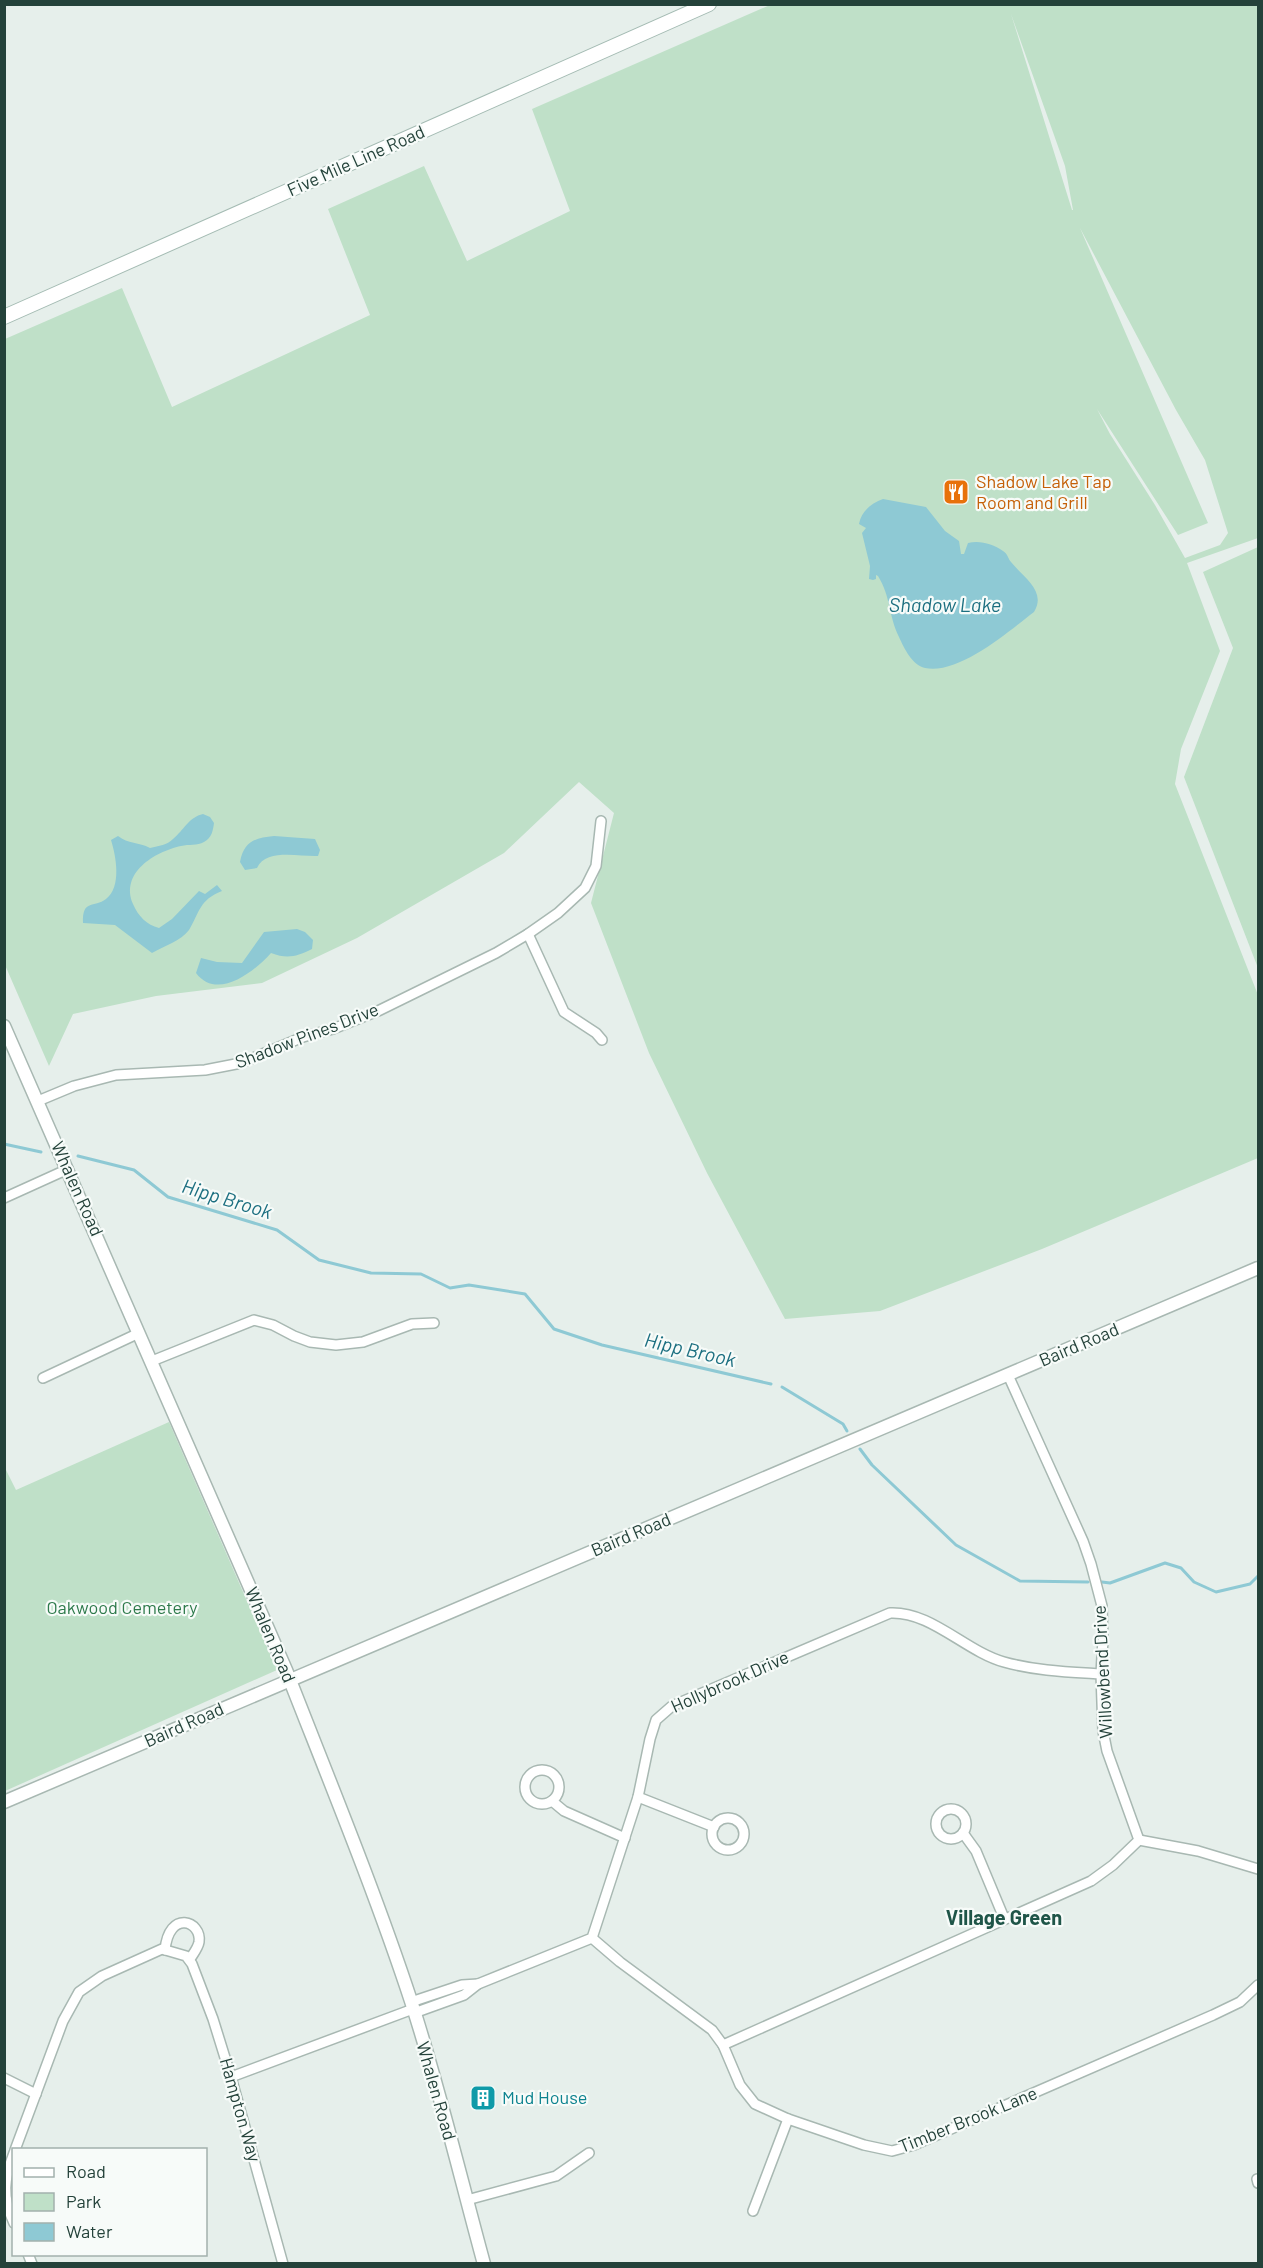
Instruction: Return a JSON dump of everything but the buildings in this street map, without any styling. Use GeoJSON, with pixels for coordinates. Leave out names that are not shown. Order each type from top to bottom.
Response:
{"type":"FeatureCollection","features":[{"type":"Feature","properties":{"kind":"main road","name":"Five Mile Line Road"},"geometry":{"type":"LineString","coordinates":[[4,317],[709,4]]}},
{"type":"Feature","properties":{"kind":"street","name":"Shadow Pines Drive"},"geometry":{"type":"LineString","coordinates":[[38,1101],[74,1086],[116,1075],[206,1070],[241,1063],[303,1037],[333,1029],[378,1011],[496,953],[528,934],[571,903],[589,882],[596,866],[601,821]]}},
{"type":"Feature","properties":{"kind":"street"},"geometry":{"type":"LineString","coordinates":[[528,934],[564,1012],[597,1033],[602,1040]]}},
{"type":"Feature","properties":{"kind":"street","name":"Whalen Road"},"geometry":{"type":"LineString","coordinates":[[4,1026],[289,1679],[376,1904],[413,2008],[484,2264]]}},
{"type":"Feature","properties":{"kind":"street"},"geometry":{"type":"LineString","coordinates":[[4,1198],[68,1169]]}},
{"type":"Feature","properties":{"kind":"street","name":"Baird Road"},"geometry":{"type":"LineString","coordinates":[[4,1802],[1258,1268]]}},
{"type":"Feature","properties":{"kind":"street"},"geometry":{"type":"LineString","coordinates":[[152,1361],[254,1320],[273,1324],[310,1342],[336,1345],[363,1342],[412,1324],[434,1323]]}},
{"type":"Feature","properties":{"kind":"street"},"geometry":{"type":"LineString","coordinates":[[43,1378],[139,1333]]}},
{"type":"Feature","properties":{"kind":"street","name":"Willowbend Drive"},"geometry":{"type":"LineString","coordinates":[[1008,1376],[1083,1541],[1091,1564],[1102,1606],[1103,1731],[1107,1751],[1139,1840]]}},
{"type":"Feature","properties":{"kind":"street","name":"Hollybrook Drive"},"geometry":{"type":"LineString","coordinates":[[592,1938],[638,1797],[650,1739],[656,1720],[663,1712],[890,1613],[921,1618],[964,1644],[1003,1662],[1036,1668],[1101,1674]]}},
{"type":"Feature","properties":{"kind":"street"},"geometry":{"type":"LineString","coordinates":[[638,1797],[714,1827]]}},
{"type":"Feature","properties":{"kind":"street"},"geometry":{"type":"LineString","coordinates":[[552,1801],[564,1812],[626,1838]]}},
{"type":"Feature","properties":{"kind":"street"},"geometry":{"type":"LineString","coordinates":[[963,1833],[976,1851],[1004,1918]]}},
{"type":"Feature","properties":{"kind":"street"},"geometry":{"type":"LineString","coordinates":[[723,2045],[1090,1881],[1113,1865],[1139,1840],[1198,1851],[1258,1869]]}},
{"type":"Feature","properties":{"kind":"street"},"geometry":{"type":"LineString","coordinates":[[15,2148],[63,2021],[79,1992],[102,1976],[158,1951],[165,1950],[190,1959],[199,1942],[198,1932],[190,1925],[180,1923],[171,1928],[166,1936],[165,1950]]}},
{"type":"Feature","properties":{"kind":"street"},"geometry":{"type":"LineString","coordinates":[[231,2077],[413,2008],[462,1985],[478,1984],[592,1938]]}},
{"type":"Feature","properties":{"kind":"street","name":"Timber Brook Lane"},"geometry":{"type":"LineString","coordinates":[[592,1938],[620,1962],[712,2030],[723,2045],[740,2085],[755,2104],[788,2119],[879,2149],[892,2151],[903,2149],[1213,2015],[1240,2002],[1258,1985]]}},
{"type":"Feature","properties":{"kind":"street","name":"Hampton Way"},"geometry":{"type":"LineString","coordinates":[[190,1959],[213,2019],[231,2077],[283,2264]]}},
{"type":"Feature","properties":{"kind":"street"},"geometry":{"type":"LineString","coordinates":[[4,2078],[36,2094]]}},
{"type":"Feature","properties":{"kind":"street"},"geometry":{"type":"LineString","coordinates":[[753,2211],[788,2119]]}},
{"type":"Feature","properties":{"kind":"street"},"geometry":{"type":"LineString","coordinates":[[467,2200],[556,2176],[589,2153]]}},
{"type":"Feature","properties":{"kind":"street"},"geometry":{"type":"LineString","coordinates":[[12,2156],[7,2170],[5,2190],[8,2211],[12,2219]]}},
{"type":"Feature","properties":{"kind":"green space"},"geometry":{"type":"Polygon","coordinates":[[[770,5],[1258,5],[1258,538],[1187,563],[1220,651],[1181,749],[1175,784],[1258,995],[1258,1158],[1042,1249],[880,1311],[785,1319],[707,1173],[649,1053],[591,903],[614,813],[579,782],[504,853],[357,938],[262,983],[156,996],[73,1014],[49,1066],[5,965],[5,339],[122,288],[172,407],[370,315],[328,209],[424,166],[467,261],[570,211],[532,109],[770,5]],[[1011,14],[1072,210],[1073,210],[1065,166],[1011,14]],[[1080,228],[1208,523],[1178,535],[1097,409],[1185,558],[1220,545],[1228,533],[1205,460],[1176,410],[1080,228]]]}},
{"type":"Feature","properties":{"kind":"green space"},"geometry":{"type":"Polygon","coordinates":[[[1258,547],[1258,968],[1184,777],[1233,648],[1203,572],[1258,547]]]}},
{"type":"Feature","properties":{"kind":"green space","name":"Oakwood Cemetery"},"geometry":{"type":"Polygon","coordinates":[[[169,1422],[277,1670],[5,1791],[5,1468],[16,1490],[169,1422]]]}},
{"type":"Feature","properties":{"kind":"water","name":"Shadow Lake"},"geometry":{"type":"Polygon","coordinates":[[[883,499],[926,507],[945,531],[959,541],[961,554],[964,554],[968,543],[977,542],[991,545],[1005,552],[1036,591],[1038,597],[1034,612],[983,650],[968,658],[953,665],[938,668],[920,666],[903,646],[878,576],[876,575],[876,579],[873,580],[869,579],[870,566],[862,533],[866,528],[859,524],[867,508],[883,499]]]}},
{"type":"Feature","properties":{"kind":"water"},"geometry":{"type":"Polygon","coordinates":[[[203,814],[210,817],[214,823],[209,838],[199,844],[184,845],[160,853],[142,866],[131,883],[130,893],[137,912],[147,922],[159,928],[172,919],[199,891],[205,894],[217,885],[222,891],[204,903],[186,934],[152,953],[115,925],[83,923],[84,910],[106,899],[114,887],[116,863],[111,840],[118,836],[150,848],[160,846],[171,841],[190,821],[203,814]]]}},
{"type":"Feature","properties":{"kind":"water"},"geometry":{"type":"Polygon","coordinates":[[[274,836],[315,839],[320,850],[318,856],[276,856],[261,862],[257,868],[245,870],[240,862],[244,849],[251,842],[274,836]]]}},
{"type":"Feature","properties":{"kind":"water"},"geometry":{"type":"Polygon","coordinates":[[[297,929],[305,932],[313,940],[312,949],[292,956],[271,953],[245,975],[224,984],[205,981],[196,973],[201,958],[217,962],[242,963],[264,932],[297,929]]]}},
{"type":"Feature","properties":{"kind":"waterway","name":"Hipp Brook"},"geometry":{"type":"LineString","coordinates":[[4,1144],[41,1152]]}},
{"type":"Feature","properties":{"kind":"waterway","name":"Hipp Brook"},"geometry":{"type":"LineString","coordinates":[[78,1156],[134,1170],[168,1197],[277,1230],[319,1260],[371,1273],[421,1274],[450,1288],[469,1285],[525,1294],[554,1329],[602,1345],[771,1384]]}},
{"type":"Feature","properties":{"kind":"waterway","name":"Hipp Brook"},"geometry":{"type":"LineString","coordinates":[[782,1387],[843,1424],[847,1431]]}},
{"type":"Feature","properties":{"kind":"waterway","name":"Hipp Brook"},"geometry":{"type":"LineString","coordinates":[[860,1449],[872,1465],[956,1545],[1020,1581],[1088,1582]]}},
{"type":"Feature","properties":{"kind":"waterway","name":"Hipp Brook"},"geometry":{"type":"LineString","coordinates":[[1102,1582],[1110,1583],[1165,1563],[1181,1568],[1194,1582],[1216,1592],[1250,1584],[1258,1576]]}},
{"type":"Feature","properties":{"kind":"place","name":"Shadow Lake Tap Room and Grill"},"geometry":{"type":"Point","coordinates":[956,492]}},
{"type":"Feature","properties":{"kind":"place","name":"Mud House"},"geometry":{"type":"Point","coordinates":[483,2098]}},
{"type":"Feature","properties":{"kind":"district","name":"Village Green"},"geometry":{"type":"Point","coordinates":[1004,1918]}}]}
